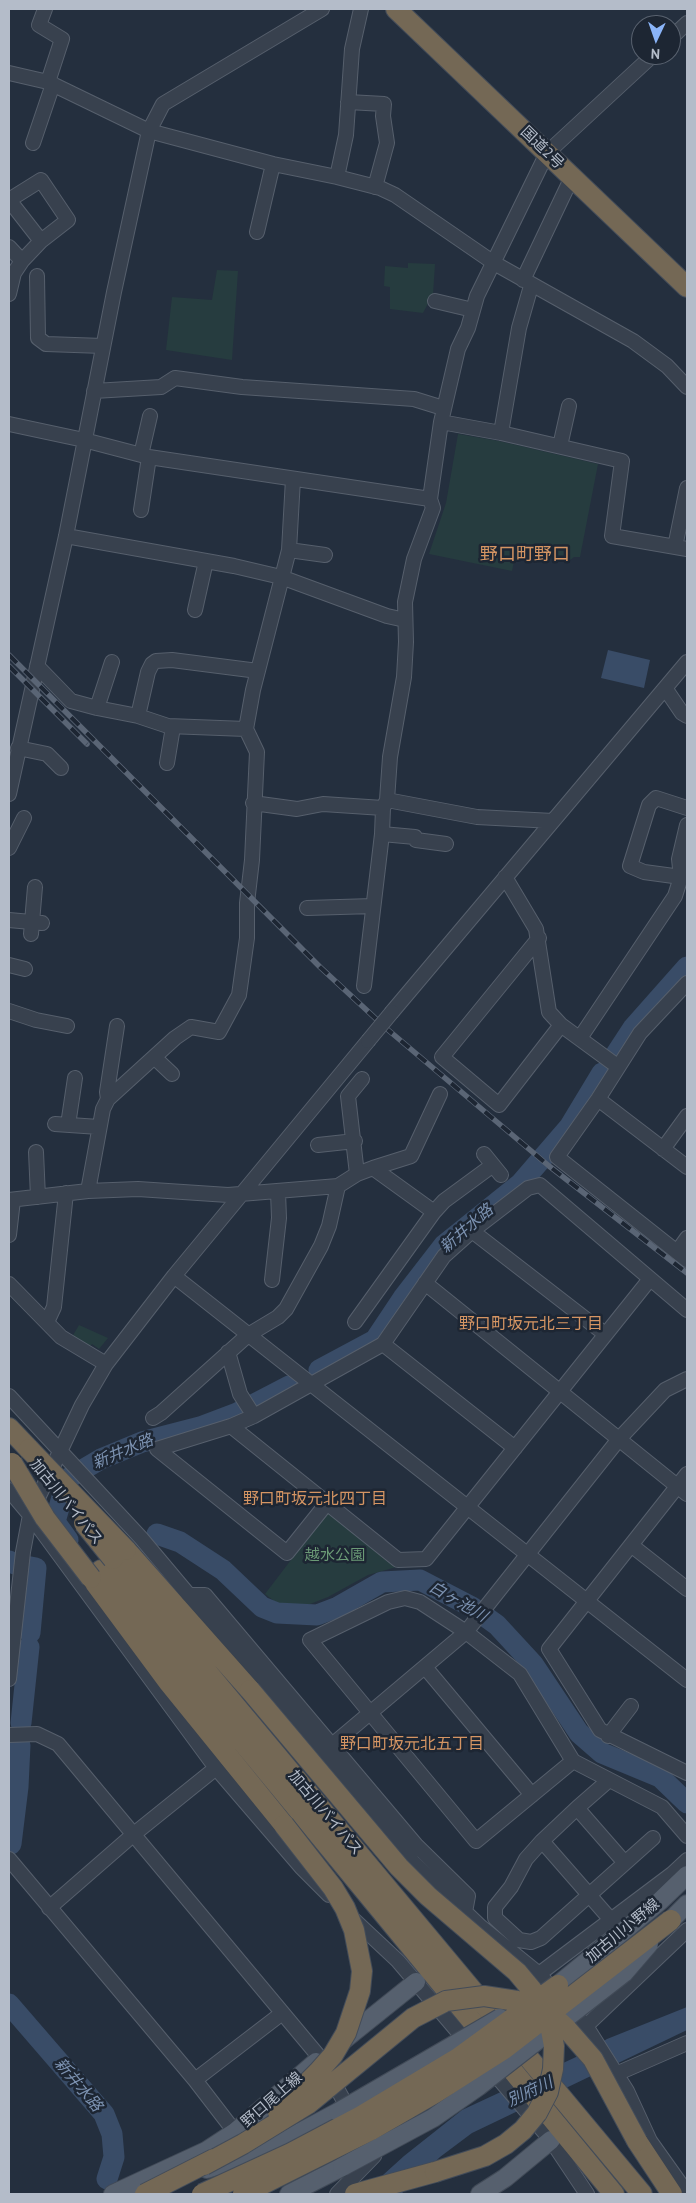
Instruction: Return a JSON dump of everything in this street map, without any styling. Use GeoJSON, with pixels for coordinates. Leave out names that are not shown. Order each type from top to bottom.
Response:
{"type":"FeatureCollection","features":[{"type":"Feature","properties":{"kind":"highway","name":"国道2号"},"geometry":{"type":"LineString","coordinates":[[396,9],[687,287]]}},
{"type":"Feature","properties":{"kind":"highway","name":"加古川バイパス"},"geometry":{"type":"LineString","coordinates":[[9,1429],[19,1456],[108,1564],[535,2065],[642,2194]]}},
{"type":"Feature","properties":{"kind":"highway"},"geometry":{"type":"LineString","coordinates":[[19,1456],[108,1564],[250,1690],[399,1867],[428,1896],[517,1972],[532,1990],[550,2025],[554,2046],[554,2069],[550,2084],[537,2113],[523,2130],[506,2144],[485,2156],[460,2165],[355,2194]]}},
{"type":"Feature","properties":{"kind":"highway","name":"加古川バイパス"},"geometry":{"type":"LineString","coordinates":[[108,1564],[507,2077],[538,2114],[614,2194]]}},
{"type":"Feature","properties":{"kind":"highway"},"geometry":{"type":"LineString","coordinates":[[108,1564],[169,1683],[333,1888],[345,1908],[359,1951],[362,1971],[360,1990],[346,2033],[333,2055],[273,2117],[204,2165]]}},
{"type":"Feature","properties":{"kind":"highway"},"geometry":{"type":"LineString","coordinates":[[243,2194],[371,2130],[435,2093],[504,2049],[679,1925]]}},
{"type":"Feature","properties":{"kind":"highway"},"geometry":{"type":"LineString","coordinates":[[202,2194],[291,2153],[385,2102],[458,2058],[558,1985]]}},
{"type":"Feature","properties":{"kind":"highway"},"geometry":{"type":"LineString","coordinates":[[145,2194],[204,2165],[308,2104],[413,2018],[446,2001],[465,1997],[498,1997],[518,2001],[555,2018],[578,2040],[593,2059],[637,2141],[672,2194]]}},
{"type":"Feature","properties":{"kind":"main road","name":"加古川小野線"},"geometry":{"type":"LineString","coordinates":[[118,2194],[237,2160],[280,2143],[338,2112],[558,1985],[660,1901],[687,1875]]}},
{"type":"Feature","properties":{"kind":"main road","name":"加古川小野線"},"geometry":{"type":"LineString","coordinates":[[289,2194],[342,2168],[433,2118],[479,2086],[624,1973],[679,1925],[687,1904]]}},
{"type":"Feature","properties":{"kind":"main road","name":"野口尾上線"},"geometry":{"type":"LineString","coordinates":[[113,2194],[206,2151],[235,2132],[321,2058],[416,1982]]}},
{"type":"Feature","properties":{"kind":"main road"},"geometry":{"type":"LineString","coordinates":[[480,2194],[505,2178],[550,2140]]}},
{"type":"Feature","properties":{"kind":"street"},"geometry":{"type":"LineString","coordinates":[[34,143],[62,39],[39,24],[45,9]]}},
{"type":"Feature","properties":{"kind":"street"},"geometry":{"type":"LineString","coordinates":[[9,794],[66,536],[103,346],[149,131],[163,104],[322,9]]}},
{"type":"Feature","properties":{"kind":"street"},"geometry":{"type":"LineString","coordinates":[[337,177],[346,135],[352,49],[361,9]]}},
{"type":"Feature","properties":{"kind":"street"},"geometry":{"type":"LineString","coordinates":[[364,986],[389,764],[404,677],[406,642],[405,602],[414,559],[433,508],[430,499],[442,415],[458,349],[477,296],[547,153],[642,65]]}},
{"type":"Feature","properties":{"kind":"street"},"geometry":{"type":"LineString","coordinates":[[9,73],[50,83],[149,131],[273,164],[337,177],[395,194],[494,264],[633,341],[667,366],[687,387]]}},
{"type":"Feature","properties":{"kind":"street"},"geometry":{"type":"LineString","coordinates":[[348,102],[384,104],[383,116],[386,143],[375,187]]}},
{"type":"Feature","properties":{"kind":"street"},"geometry":{"type":"LineString","coordinates":[[257,232],[273,164]]}},
{"type":"Feature","properties":{"kind":"street"},"geometry":{"type":"LineString","coordinates":[[501,433],[527,283],[572,177]]}},
{"type":"Feature","properties":{"kind":"street"},"geometry":{"type":"LineString","coordinates":[[9,294],[14,272],[22,261],[41,241],[68,220],[41,180],[9,200],[41,241]]}},
{"type":"Feature","properties":{"kind":"street"},"geometry":{"type":"LineString","coordinates":[[9,247],[22,261]]}},
{"type":"Feature","properties":{"kind":"street"},"geometry":{"type":"LineString","coordinates":[[37,276],[38,338],[46,344],[103,346]]}},
{"type":"Feature","properties":{"kind":"street"},"geometry":{"type":"LineString","coordinates":[[434,301],[473,310]]}},
{"type":"Feature","properties":{"kind":"street"},"geometry":{"type":"LineString","coordinates":[[94,391],[161,387],[175,378],[213,385],[343,396],[414,399],[442,415],[501,433],[622,461],[612,536],[681,548],[687,488]]}},
{"type":"Feature","properties":{"kind":"street"},"geometry":{"type":"LineString","coordinates":[[560,446],[569,406]]}},
{"type":"Feature","properties":{"kind":"street"},"geometry":{"type":"LineString","coordinates":[[141,510],[150,416]]}},
{"type":"Feature","properties":{"kind":"street"},"geometry":{"type":"LineString","coordinates":[[9,424],[84,440],[145,456],[430,499]]}},
{"type":"Feature","properties":{"kind":"street"},"geometry":{"type":"LineString","coordinates":[[88,1191],[102,1109],[108,1099],[175,1038],[191,1027],[219,1032],[239,995],[247,938],[247,903],[252,860],[257,752],[246,729],[258,671],[289,550],[293,478]]}},
{"type":"Feature","properties":{"kind":"street"},"geometry":{"type":"LineString","coordinates":[[66,536],[206,561],[281,577],[387,616],[405,620]]}},
{"type":"Feature","properties":{"kind":"street"},"geometry":{"type":"LineString","coordinates":[[289,550],[325,554]]}},
{"type":"Feature","properties":{"kind":"street"},"geometry":{"type":"LineString","coordinates":[[195,610],[206,561]]}},
{"type":"Feature","properties":{"kind":"street"},"geometry":{"type":"LineString","coordinates":[[138,716],[148,672],[156,661],[172,660],[258,671]]}},
{"type":"Feature","properties":{"kind":"street"},"geometry":{"type":"LineString","coordinates":[[97,708],[112,662]]}},
{"type":"Feature","properties":{"kind":"street"},"geometry":{"type":"LineString","coordinates":[[9,1679],[11,1633],[30,1515],[82,1405],[106,1364],[174,1276],[368,1040],[687,662]]}},
{"type":"Feature","properties":{"kind":"street"},"geometry":{"type":"LineString","coordinates":[[37,666],[72,701],[138,716],[153,723],[173,727],[246,729]]}},
{"type":"Feature","properties":{"kind":"street"},"geometry":{"type":"LineString","coordinates":[[665,688],[682,713],[687,716]]}},
{"type":"Feature","properties":{"kind":"street"},"geometry":{"type":"LineString","coordinates":[[9,727],[24,724]]}},
{"type":"Feature","properties":{"kind":"street"},"geometry":{"type":"LineString","coordinates":[[167,763],[173,727]]}},
{"type":"Feature","properties":{"kind":"street"},"geometry":{"type":"LineString","coordinates":[[18,748],[47,754],[61,768]]}},
{"type":"Feature","properties":{"kind":"street"},"geometry":{"type":"LineString","coordinates":[[44,771],[50,758]]}},
{"type":"Feature","properties":{"kind":"street"},"geometry":{"type":"LineString","coordinates":[[681,877],[644,872],[630,866],[649,805],[656,798],[687,808]]}},
{"type":"Feature","properties":{"kind":"street"},"geometry":{"type":"LineString","coordinates":[[254,803],[297,810],[323,804],[385,804],[477,817],[553,821]]}},
{"type":"Feature","properties":{"kind":"street"},"geometry":{"type":"LineString","coordinates":[[9,848],[24,818]]}},
{"type":"Feature","properties":{"kind":"street"},"geometry":{"type":"LineString","coordinates":[[580,1038],[674,896],[681,877],[687,825]]}},
{"type":"Feature","properties":{"kind":"street"},"geometry":{"type":"LineString","coordinates":[[382,834],[415,837],[416,840],[446,844]]}},
{"type":"Feature","properties":{"kind":"street"},"geometry":{"type":"LineString","coordinates":[[505,877],[536,929],[539,938],[549,1012],[561,1025],[618,1066]]}},
{"type":"Feature","properties":{"kind":"street"},"geometry":{"type":"LineString","coordinates":[[9,920],[35,926],[31,896]]}},
{"type":"Feature","properties":{"kind":"street"},"geometry":{"type":"LineString","coordinates":[[307,908],[373,906]]}},
{"type":"Feature","properties":{"kind":"street"},"geometry":{"type":"LineString","coordinates":[[539,938],[442,1057],[499,1104],[561,1025]]}},
{"type":"Feature","properties":{"kind":"street"},"geometry":{"type":"LineString","coordinates":[[9,965],[25,969]]}},
{"type":"Feature","properties":{"kind":"street"},"geometry":{"type":"LineString","coordinates":[[687,983],[640,1033],[598,1099],[557,1157],[682,1256],[687,1238]]}},
{"type":"Feature","properties":{"kind":"street"},"geometry":{"type":"LineString","coordinates":[[9,1011],[36,1020],[67,1026]]}},
{"type":"Feature","properties":{"kind":"street"},"geometry":{"type":"LineString","coordinates":[[108,1099],[107,1092],[117,1026]]}},
{"type":"Feature","properties":{"kind":"street"},"geometry":{"type":"LineString","coordinates":[[154,1057],[172,1074]]}},
{"type":"Feature","properties":{"kind":"street"},"geometry":{"type":"LineString","coordinates":[[75,1078],[61,1124],[99,1128]]}},
{"type":"Feature","properties":{"kind":"street"},"geometry":{"type":"LineString","coordinates":[[357,1174],[348,1096],[362,1079]]}},
{"type":"Feature","properties":{"kind":"street"},"geometry":{"type":"LineString","coordinates":[[9,1235],[11,1200],[88,1191],[138,1189],[228,1195],[338,1186],[357,1174],[411,1156],[440,1094]]}},
{"type":"Feature","properties":{"kind":"street"},"geometry":{"type":"LineString","coordinates":[[598,1099],[687,1167]]}},
{"type":"Feature","properties":{"kind":"street"},"geometry":{"type":"LineString","coordinates":[[663,1149],[687,1116]]}},
{"type":"Feature","properties":{"kind":"street"},"geometry":{"type":"LineString","coordinates":[[318,1145],[354,1141]]}},
{"type":"Feature","properties":{"kind":"street"},"geometry":{"type":"LineString","coordinates":[[36,1152],[38,1197]]}},
{"type":"Feature","properties":{"kind":"street"},"geometry":{"type":"LineString","coordinates":[[355,1322],[434,1212],[444,1201],[497,1170],[484,1154]]}},
{"type":"Feature","properties":{"kind":"street"},"geometry":{"type":"LineString","coordinates":[[372,1168],[434,1212]]}},
{"type":"Feature","properties":{"kind":"street"},"geometry":{"type":"LineString","coordinates":[[328,1503],[287,1553],[156,1448],[231,1426],[254,1416],[310,1383],[383,1344],[444,1256],[472,1231],[528,1188],[540,1185],[687,1310]]}},
{"type":"Feature","properties":{"kind":"street"},"geometry":{"type":"LineString","coordinates":[[153,1418],[181,1403],[228,1352],[248,1335],[278,1317],[286,1309],[304,1281],[326,1233],[338,1186]]}},
{"type":"Feature","properties":{"kind":"street"},"geometry":{"type":"LineString","coordinates":[[271,1280],[279,1218],[278,1192]]}},
{"type":"Feature","properties":{"kind":"street"},"geometry":{"type":"LineString","coordinates":[[47,1322],[54,1307],[66,1193]]}},
{"type":"Feature","properties":{"kind":"street"},"geometry":{"type":"LineString","coordinates":[[472,1231],[605,1334]]}},
{"type":"Feature","properties":{"kind":"street"},"geometry":{"type":"LineString","coordinates":[[174,1276],[687,1680]]}},
{"type":"Feature","properties":{"kind":"street"},"geometry":{"type":"LineString","coordinates":[[231,1426],[398,1560],[426,1559],[650,1279]]}},
{"type":"Feature","properties":{"kind":"street"},"geometry":{"type":"LineString","coordinates":[[425,1283],[682,1490]]}},
{"type":"Feature","properties":{"kind":"street"},"geometry":{"type":"LineString","coordinates":[[9,1284],[61,1336],[106,1364]]}},
{"type":"Feature","properties":{"kind":"street"},"geometry":{"type":"LineString","coordinates":[[383,1344],[515,1448]]}},
{"type":"Feature","properties":{"kind":"street"},"geometry":{"type":"LineString","coordinates":[[228,1352],[240,1394],[254,1416]]}},
{"type":"Feature","properties":{"kind":"street"},"geometry":{"type":"LineString","coordinates":[[332,1745],[466,1632],[619,1439],[664,1390],[687,1379]]}},
{"type":"Feature","properties":{"kind":"street"},"geometry":{"type":"LineString","coordinates":[[9,1396],[136,1532],[413,1862],[465,1912],[539,1974],[588,2031],[627,2091],[650,2141],[687,2193]]}},
{"type":"Feature","properties":{"kind":"street"},"geometry":{"type":"LineString","coordinates":[[687,1474],[682,1490],[630,1545],[549,1649],[593,1721],[608,1736],[687,1773]]}},
{"type":"Feature","properties":{"kind":"street"},"geometry":{"type":"LineString","coordinates":[[9,1490],[30,1515],[216,1768],[301,1868],[398,1961],[507,2077]]}},
{"type":"Feature","properties":{"kind":"street"},"geometry":{"type":"LineString","coordinates":[[630,1545],[687,1589]]}},
{"type":"Feature","properties":{"kind":"street"},"geometry":{"type":"LineString","coordinates":[[188,1595],[205,1595],[416,1845],[468,1896],[465,1912]]}},
{"type":"Feature","properties":{"kind":"street"},"geometry":{"type":"LineString","coordinates":[[573,1762],[476,1841],[310,1640],[388,1602],[405,1598],[420,1602],[466,1632],[520,1674],[573,1762],[662,1807],[687,1836]]}},
{"type":"Feature","properties":{"kind":"street"},"geometry":{"type":"LineString","coordinates":[[425,1667],[532,1795]]}},
{"type":"Feature","properties":{"kind":"street"},"geometry":{"type":"LineString","coordinates":[[608,1736],[631,1706]]}},
{"type":"Feature","properties":{"kind":"street"},"geometry":{"type":"LineString","coordinates":[[9,1735],[37,1734],[58,1744],[281,2014],[321,2058],[374,2156],[337,2194]]}},
{"type":"Feature","properties":{"kind":"street"},"geometry":{"type":"LineString","coordinates":[[49,1908],[134,1834],[216,1768]]}},
{"type":"Feature","properties":{"kind":"street"},"geometry":{"type":"LineString","coordinates":[[609,1780],[542,1841],[526,1859],[510,1887],[495,1907],[495,1918],[519,1940],[531,1942],[541,1938],[653,1838]]}},
{"type":"Feature","properties":{"kind":"street"},"geometry":{"type":"LineString","coordinates":[[577,1808],[625,1864]]}},
{"type":"Feature","properties":{"kind":"street"},"geometry":{"type":"LineString","coordinates":[[542,1841],[611,1920]]}},
{"type":"Feature","properties":{"kind":"street"},"geometry":{"type":"LineString","coordinates":[[9,1858],[195,2080],[235,2132]]}},
{"type":"Feature","properties":{"kind":"street"},"geometry":{"type":"LineString","coordinates":[[539,1974],[687,1860]]}},
{"type":"Feature","properties":{"kind":"street"},"geometry":{"type":"LineString","coordinates":[[588,2031],[679,1925]]}},
{"type":"Feature","properties":{"kind":"street"},"geometry":{"type":"LineString","coordinates":[[195,2080],[281,2014]]}},
{"type":"Feature","properties":{"kind":"street"},"geometry":{"type":"LineString","coordinates":[[616,2074],[687,2043]]}},
{"type":"Feature","properties":{"kind":"street"},"geometry":{"type":"LineString","coordinates":[[538,2114],[550,2140],[587,2194]]}},
{"type":"Feature","properties":{"kind":"green space"},"geometry":{"type":"Polygon","coordinates":[[[408,263],[435,264],[433,294],[423,313],[390,309],[390,287],[384,286],[385,266],[408,268],[408,263]]]}},
{"type":"Feature","properties":{"kind":"green space"},"geometry":{"type":"Polygon","coordinates":[[[217,270],[238,271],[232,360],[166,350],[172,297],[212,300],[217,270]]]}},
{"type":"Feature","properties":{"kind":"green space"},"geometry":{"type":"Polygon","coordinates":[[[458,434],[499,441],[598,464],[580,557],[574,557],[569,561],[516,552],[512,571],[429,554],[446,503],[458,434]]]}},
{"type":"Feature","properties":{"kind":"green space"},"geometry":{"type":"Polygon","coordinates":[[[79,1325],[108,1338],[99,1349],[92,1344],[89,1348],[72,1337],[79,1325]]]}},
{"type":"Feature","properties":{"kind":"green space","name":"越水公園"},"geometry":{"type":"Polygon","coordinates":[[[333,1513],[400,1566],[368,1575],[328,1597],[305,1606],[284,1606],[274,1601],[265,1594],[326,1514],[333,1513]]]}},
{"type":"Feature","properties":{"kind":"water"},"geometry":{"type":"Polygon","coordinates":[[[608,650],[650,660],[644,688],[601,678],[608,650]]]}},
{"type":"Feature","properties":{"kind":"water","name":"別府川"},"geometry":{"type":"Polygon","coordinates":[[[687,2007],[687,2030],[472,2133],[440,2157],[401,2194],[362,2194],[404,2156],[462,2110],[576,2057],[607,2039],[687,2007]]]}},
{"type":"Feature","properties":{"kind":"waterway","name":"新井水路"},"geometry":{"type":"LineString","coordinates":[[616,1054],[633,1028],[687,967]]}},
{"type":"Feature","properties":{"kind":"waterway","name":"新井水路"},"geometry":{"type":"LineString","coordinates":[[319,1370],[375,1340],[403,1298],[444,1245],[520,1184],[570,1126],[602,1073]]}},
{"type":"Feature","properties":{"kind":"waterway","name":"新井水路"},"geometry":{"type":"LineString","coordinates":[[68,1540],[55,1522],[67,1479],[101,1459],[142,1442],[200,1427],[237,1413],[289,1386]]}},
{"type":"Feature","properties":{"kind":"waterway","name":"白ヶ池川"},"geometry":{"type":"LineString","coordinates":[[157,1534],[180,1542],[223,1570],[262,1607],[277,1613],[317,1615],[338,1607],[382,1582],[420,1580],[472,1607],[497,1625],[533,1664],[579,1733],[602,1753],[660,1777],[687,1803]]}},
{"type":"Feature","properties":{"kind":"waterway","name":"新井水路"},"geometry":{"type":"LineString","coordinates":[[9,1561],[36,1568],[30,1633]]}},
{"type":"Feature","properties":{"kind":"waterway","name":"新井水路"},"geometry":{"type":"LineString","coordinates":[[21,1723],[29,1647]]}},
{"type":"Feature","properties":{"kind":"waterway","name":"新井水路"},"geometry":{"type":"LineString","coordinates":[[11,1844],[18,1787],[20,1745]]}},
{"type":"Feature","properties":{"kind":"waterway","name":"新井水路"},"geometry":{"type":"LineString","coordinates":[[9,2004],[104,2114],[112,2134],[114,2157],[107,2179]]}},
{"type":"Feature","properties":{"kind":"railway"},"geometry":{"type":"LineString","coordinates":[[9,655],[320,967],[387,1029],[549,1166],[687,1273]]}},
{"type":"Feature","properties":{"kind":"railway"},"geometry":{"type":"LineString","coordinates":[[9,666],[87,744]]}},
{"type":"Feature","properties":{"kind":"district","name":"野口町野口"},"geometry":{"type":"Point","coordinates":[525,555]}},
{"type":"Feature","properties":{"kind":"district","name":"野口町坂元北三丁目"},"geometry":{"type":"Point","coordinates":[531,1324]}},
{"type":"Feature","properties":{"kind":"district","name":"野口町坂元北四丁目"},"geometry":{"type":"Point","coordinates":[315,1499]}},
{"type":"Feature","properties":{"kind":"district","name":"野口町坂元北五丁目"},"geometry":{"type":"Point","coordinates":[412,1744]}}]}
